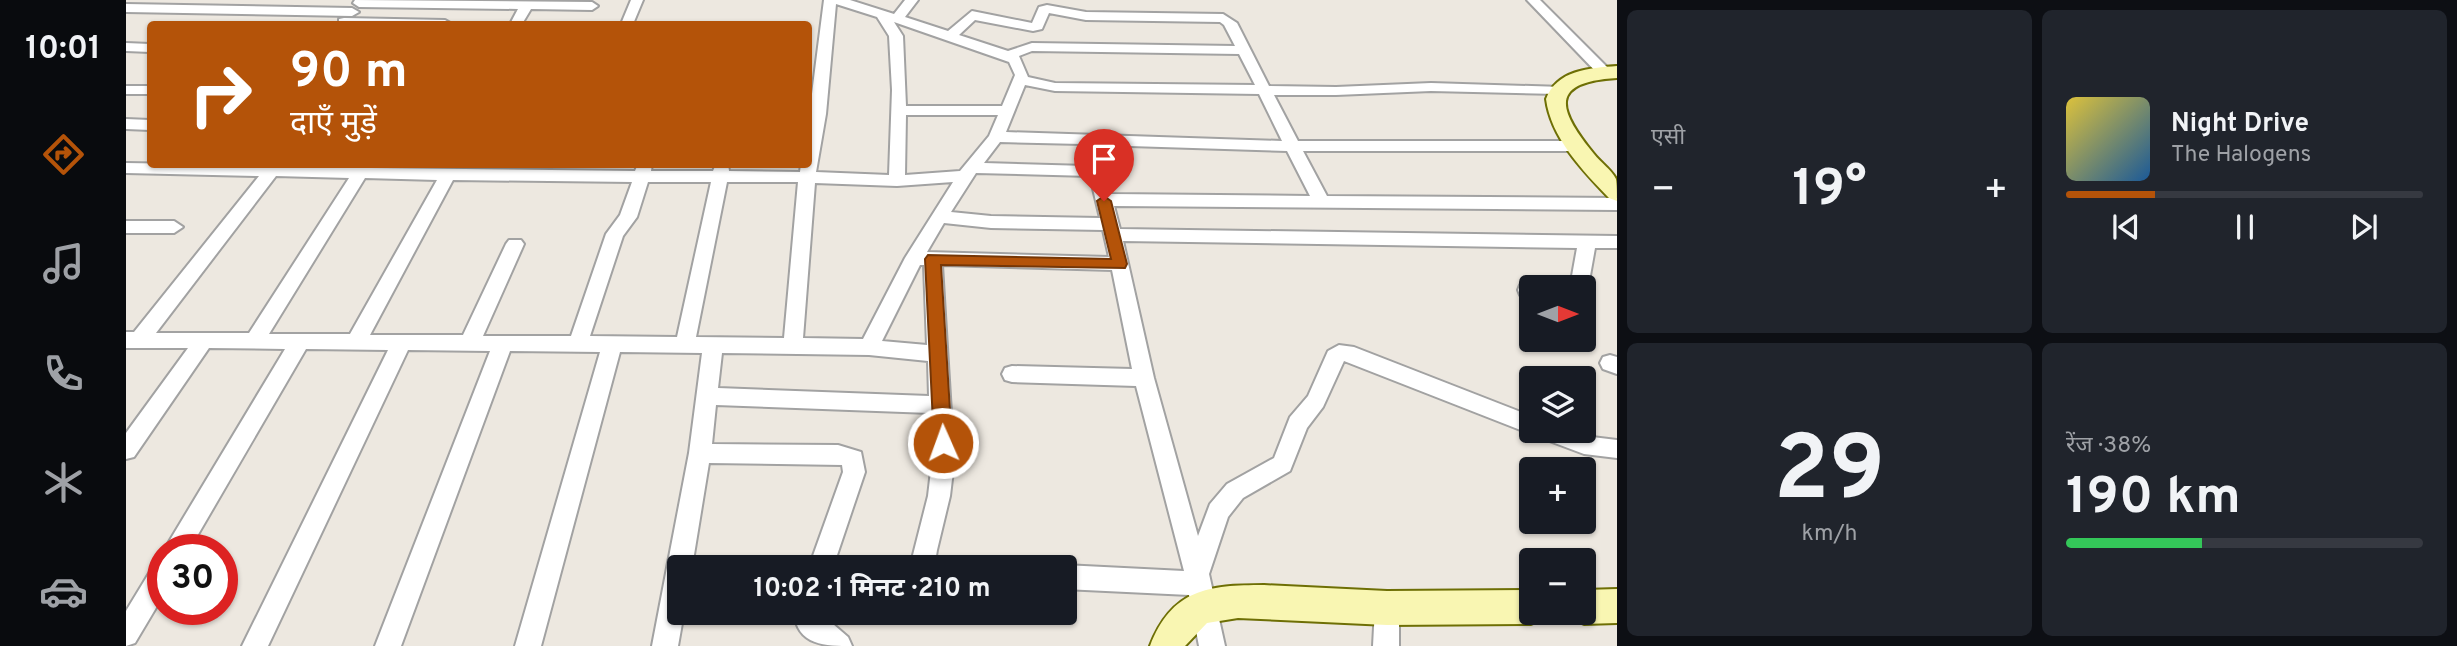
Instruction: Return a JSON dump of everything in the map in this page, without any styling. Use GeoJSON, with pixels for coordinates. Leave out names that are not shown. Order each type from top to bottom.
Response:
{"type":"FeatureCollection","features":[{"type":"Feature","properties":{"kind":"street"},"geometry":{"type":"LineString","coordinates":[[628,21],[637,0]]}},
{"type":"Feature","properties":{"kind":"street"},"geometry":{"type":"LineString","coordinates":[[813,114],[830,0]]}},
{"type":"Feature","properties":{"kind":"street"},"geometry":{"type":"LineString","coordinates":[[837,0],[1010,55],[1021,66],[1020,80],[996,137],[940,217],[923,258],[869,347]]}},
{"type":"Feature","properties":{"kind":"street"},"geometry":{"type":"LineString","coordinates":[[898,18],[912,0]]}},
{"type":"Feature","properties":{"kind":"street"},"geometry":{"type":"LineString","coordinates":[[1533,0],[1611,72]]}},
{"type":"Feature","properties":{"kind":"street"},"geometry":{"type":"LineString","coordinates":[[518,21],[528,2]]}},
{"type":"Feature","properties":{"kind":"street"},"geometry":{"type":"LineString","coordinates":[[126,8],[352,12],[528,2],[594,3],[585,21]]}},
{"type":"Feature","properties":{"kind":"street"},"geometry":{"type":"LineString","coordinates":[[949,37],[972,16],[1033,27],[1040,22],[1044,10],[1049,9],[1086,16],[1220,17],[1230,23],[1322,203]]}},
{"type":"Feature","properties":{"kind":"street"},"geometry":{"type":"LineString","coordinates":[[352,12],[422,21]]}},
{"type":"Feature","properties":{"kind":"street"},"geometry":{"type":"LineString","coordinates":[[881,13],[896,36],[897,181]]}},
{"type":"Feature","properties":{"kind":"street"},"geometry":{"type":"LineString","coordinates":[[126,47],[147,48]]}},
{"type":"Feature","properties":{"kind":"street"},"geometry":{"type":"LineString","coordinates":[[1010,55],[1032,47],[1244,50]]}},
{"type":"Feature","properties":{"kind":"street"},"geometry":{"type":"LineString","coordinates":[[1020,80],[1055,87],[1265,91],[1431,87],[1558,90],[1574,80],[1611,72]]}},
{"type":"Feature","properties":{"kind":"street"},"geometry":{"type":"LineString","coordinates":[[126,90],[147,90]]}},
{"type":"Feature","properties":{"kind":"street"},"geometry":{"type":"LineString","coordinates":[[1558,90],[1558,112],[1576,146],[1613,185]]}},
{"type":"Feature","properties":{"kind":"street"},"geometry":{"type":"LineString","coordinates":[[898,111],[1008,110]]}},
{"type":"Feature","properties":{"kind":"street"},"geometry":{"type":"LineString","coordinates":[[126,124],[147,125]]}},
{"type":"Feature","properties":{"kind":"street"},"geometry":{"type":"LineString","coordinates":[[996,137],[1293,146],[1576,146]]}},
{"type":"Feature","properties":{"kind":"street"},"geometry":{"type":"LineString","coordinates":[[1089,141],[1112,229],[1144,378],[1212,646]]}},
{"type":"Feature","properties":{"kind":"street"},"geometry":{"type":"LineString","coordinates":[[126,168],[722,171],[897,181],[969,172],[1097,172]]}},
{"type":"Feature","properties":{"kind":"street"},"geometry":{"type":"LineString","coordinates":[[133,340],[274,168]]}},
{"type":"Feature","properties":{"kind":"street"},"geometry":{"type":"LineString","coordinates":[[253,342],[363,168]]}},
{"type":"Feature","properties":{"kind":"street"},"geometry":{"type":"LineString","coordinates":[[793,346],[808,168]]}},
{"type":"Feature","properties":{"kind":"street"},"geometry":{"type":"LineString","coordinates":[[578,344],[615,234],[628,217],[643,170]]}},
{"type":"Feature","properties":{"kind":"street"},"geometry":{"type":"LineString","coordinates":[[357,340],[443,171]]}},
{"type":"Feature","properties":{"kind":"street"},"geometry":{"type":"LineString","coordinates":[[685,344],[722,171]]}},
{"type":"Feature","properties":{"kind":"street"},"geometry":{"type":"LineString","coordinates":[[1104,201],[1617,204]]}},
{"type":"Feature","properties":{"kind":"street"},"geometry":{"type":"LineString","coordinates":[[940,217],[1112,229],[1617,242]]}},
{"type":"Feature","properties":{"kind":"street"},"geometry":{"type":"LineString","coordinates":[[126,227],[174,227]]}},
{"type":"Feature","properties":{"kind":"street"},"geometry":{"type":"LineString","coordinates":[[1581,275],[1587,242]]}},
{"type":"Feature","properties":{"kind":"street"},"geometry":{"type":"LineString","coordinates":[[470,342],[514,244]]}},
{"type":"Feature","properties":{"kind":"street"},"geometry":{"type":"LineString","coordinates":[[923,258],[1120,264]]}},
{"type":"Feature","properties":{"kind":"street"},"geometry":{"type":"LineString","coordinates":[[923,258],[942,405],[942,480],[924,555]]}},
{"type":"Feature","properties":{"kind":"street"},"geometry":{"type":"LineString","coordinates":[[133,340],[357,340],[869,347],[937,354]]}},
{"type":"Feature","properties":{"kind":"street"},"geometry":{"type":"LineString","coordinates":[[126,450],[203,342]]}},
{"type":"Feature","properties":{"kind":"street"},"geometry":{"type":"LineString","coordinates":[[186,534],[300,342]]}},
{"type":"Feature","properties":{"kind":"street"},"geometry":{"type":"LineString","coordinates":[[255,646],[402,342]]}},
{"type":"Feature","properties":{"kind":"street"},"geometry":{"type":"LineString","coordinates":[[388,646],[503,343]]}},
{"type":"Feature","properties":{"kind":"street"},"geometry":{"type":"LineString","coordinates":[[528,646],[612,345]]}},
{"type":"Feature","properties":{"kind":"street"},"geometry":{"type":"LineString","coordinates":[[682,555],[700,453],[713,345]]}},
{"type":"Feature","properties":{"kind":"street"},"geometry":{"type":"LineString","coordinates":[[1167,646],[1171,634],[1188,616],[1199,588],[1204,546],[1218,511],[1234,491],[1282,464],[1298,423],[1316,401],[1339,353],[1347,353],[1519,420]]}},
{"type":"Feature","properties":{"kind":"street"},"geometry":{"type":"LineString","coordinates":[[1012,374],[1144,378]]}},
{"type":"Feature","properties":{"kind":"street"},"geometry":{"type":"LineString","coordinates":[[708,396],[942,405]]}},
{"type":"Feature","properties":{"kind":"street"},"geometry":{"type":"LineString","coordinates":[[1579,443],[1617,449]]}},
{"type":"Feature","properties":{"kind":"street"},"geometry":{"type":"LineString","coordinates":[[700,453],[838,454],[853,459],[854,472],[825,555]]}},
{"type":"Feature","properties":{"kind":"street"},"geometry":{"type":"LineString","coordinates":[[1077,578],[1199,588],[1235,601],[1387,608],[1519,607]]}},
{"type":"Feature","properties":{"kind":"street"},"geometry":{"type":"LineString","coordinates":[[126,634],[147,599]]}},
{"type":"Feature","properties":{"kind":"street"},"geometry":{"type":"LineString","coordinates":[[1596,607],[1617,606]]}},
{"type":"Feature","properties":{"kind":"street"},"geometry":{"type":"LineString","coordinates":[[1386,646],[1387,608]]}},
{"type":"Feature","properties":{"kind":"street"},"geometry":{"type":"LineString","coordinates":[[665,646],[669,625]]}},
{"type":"Feature","properties":{"kind":"street"},"geometry":{"type":"LineString","coordinates":[[813,625],[839,646]]}},
{"type":"Feature","properties":{"kind":"route"},"geometry":{"type":"LineString","coordinates":[[943,443],[933,259],[1120,264],[1104,201]]}}]}
